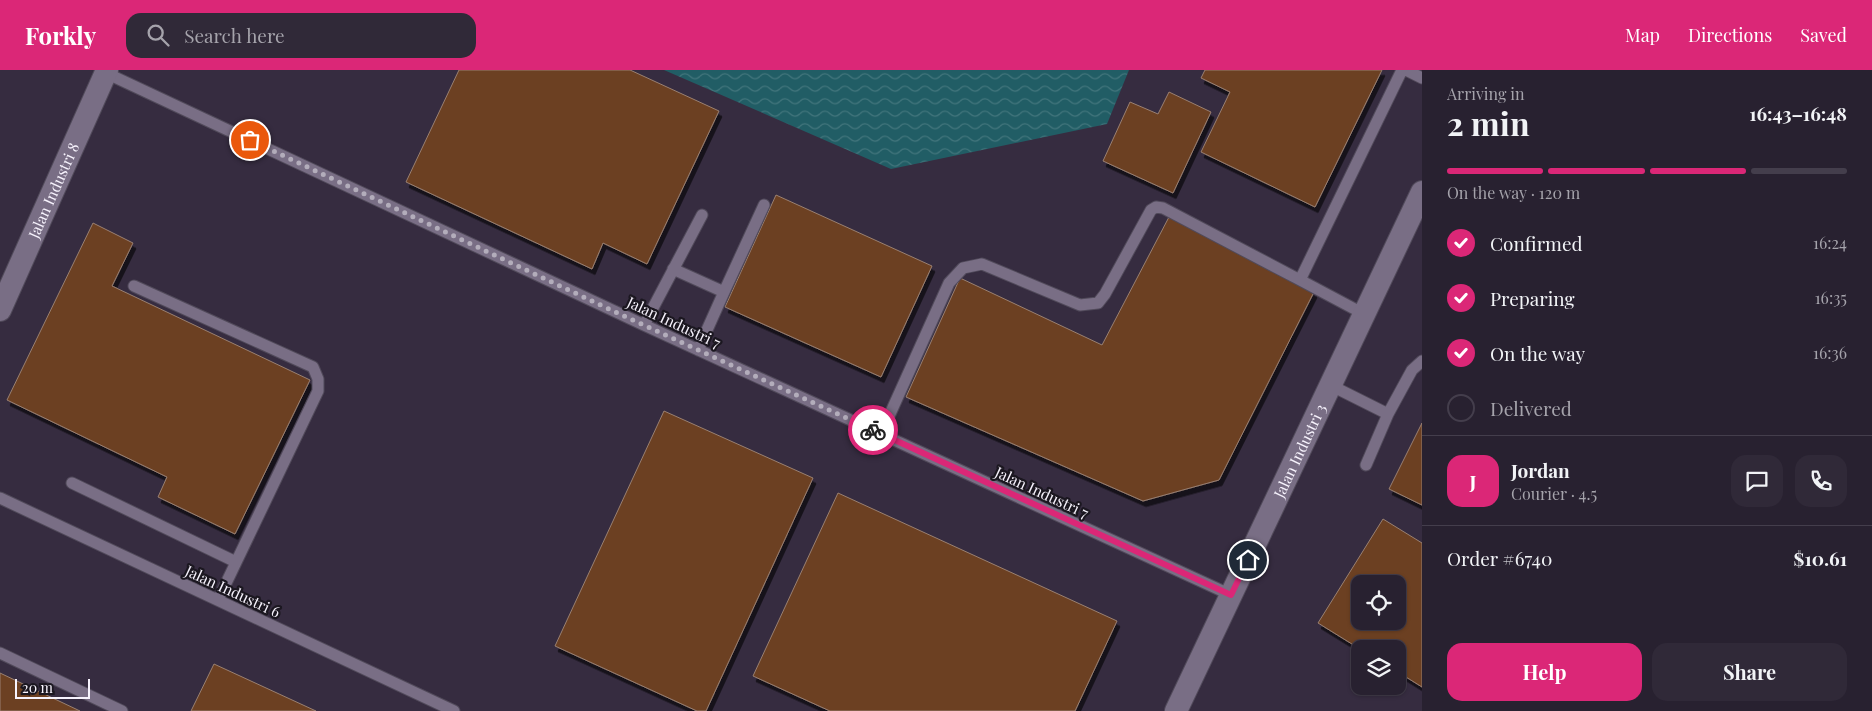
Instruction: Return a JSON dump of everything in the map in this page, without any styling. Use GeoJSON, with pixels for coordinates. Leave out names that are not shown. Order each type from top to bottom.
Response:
{"type":"FeatureCollection","features":[{"type":"Feature","properties":{"kind":"street","name":"Jalan Industri 8"},"geometry":{"type":"LineString","coordinates":[[0,310],[107,71]]}},
{"type":"Feature","properties":{"kind":"street","name":"Jalan Industri 3"},"geometry":{"type":"LineString","coordinates":[[1176,711],[1422,192]]}},
{"type":"Feature","properties":{"kind":"lane"},"geometry":{"type":"LineString","coordinates":[[1300,280],[1402,70]]}},
{"type":"Feature","properties":{"kind":"lane"},"geometry":{"type":"LineString","coordinates":[[1406,70],[1422,78]]}},
{"type":"Feature","properties":{"kind":"lane","name":"Jalan Industri 7"},"geometry":{"type":"LineString","coordinates":[[107,71],[644,325],[1231,595]]}},
{"type":"Feature","properties":{"kind":"lane"},"geometry":{"type":"LineString","coordinates":[[698,350],[764,205]]}},
{"type":"Feature","properties":{"kind":"lane"},"geometry":{"type":"LineString","coordinates":[[881,434],[949,283],[963,268],[982,264],[1080,305],[1098,303],[1105,294],[1151,210],[1156,207],[1163,208],[1364,314]]}},
{"type":"Feature","properties":{"kind":"lane"},"geometry":{"type":"LineString","coordinates":[[644,325],[702,215]]}},
{"type":"Feature","properties":{"kind":"lane"},"geometry":{"type":"LineString","coordinates":[[673,269],[724,292]]}},
{"type":"Feature","properties":{"kind":"lane"},"geometry":{"type":"LineString","coordinates":[[134,286],[313,367],[318,378],[318,390],[218,600]]}},
{"type":"Feature","properties":{"kind":"lane"},"geometry":{"type":"LineString","coordinates":[[1366,466],[1388,414],[1412,370],[1422,360]]}},
{"type":"Feature","properties":{"kind":"lane"},"geometry":{"type":"LineString","coordinates":[[1330,385],[1388,414]]}},
{"type":"Feature","properties":{"kind":"lane"},"geometry":{"type":"LineString","coordinates":[[72,483],[236,562]]}},
{"type":"Feature","properties":{"kind":"lane","name":"Jalan Industri 6"},"geometry":{"type":"LineString","coordinates":[[0,498],[454,711]]}},
{"type":"Feature","properties":{"kind":"lane"},"geometry":{"type":"LineString","coordinates":[[0,653],[122,711]]}},
{"type":"Feature","properties":{"kind":"water"},"geometry":{"type":"Polygon","coordinates":[[[664,70],[1129,70],[1107,124],[891,169],[664,70]]]}},
{"type":"Feature","properties":{"kind":"building"},"geometry":{"type":"Polygon","coordinates":[[[459,70],[630,70],[719,111],[647,264],[603,243],[592,269],[406,182],[459,70]]]}},
{"type":"Feature","properties":{"kind":"building"},"geometry":{"type":"Polygon","coordinates":[[[1205,70],[1382,70],[1315,207],[1201,152],[1230,92],[1201,78],[1205,70]]]}},
{"type":"Feature","properties":{"kind":"building"},"geometry":{"type":"Polygon","coordinates":[[[1169,92],[1211,112],[1173,193],[1103,161],[1130,102],[1158,114],[1169,92]]]}},
{"type":"Feature","properties":{"kind":"building"},"geometry":{"type":"Polygon","coordinates":[[[776,195],[932,266],[881,377],[725,307],[776,195]]]}},
{"type":"Feature","properties":{"kind":"building"},"geometry":{"type":"Polygon","coordinates":[[[1169,217],[1314,292],[1219,480],[1143,501],[906,397],[960,278],[1102,345],[1169,217]]]}},
{"type":"Feature","properties":{"kind":"building"},"geometry":{"type":"Polygon","coordinates":[[[93,223],[133,243],[112,286],[310,380],[235,534],[158,497],[167,477],[7,400],[93,223]]]}},
{"type":"Feature","properties":{"kind":"building"},"geometry":{"type":"Polygon","coordinates":[[[664,411],[813,478],[706,711],[697,711],[555,646],[664,411]]]}},
{"type":"Feature","properties":{"kind":"building"},"geometry":{"type":"Polygon","coordinates":[[[1422,423],[1422,505],[1389,489],[1422,423]]]}},
{"type":"Feature","properties":{"kind":"building"},"geometry":{"type":"Polygon","coordinates":[[[838,493],[1117,621],[1075,711],[830,711],[753,676],[838,493]]]}},
{"type":"Feature","properties":{"kind":"building"},"geometry":{"type":"Polygon","coordinates":[[[1383,519],[1422,543],[1422,687],[1406,677],[1406,640],[1351,640],[1351,643],[1318,623],[1383,519]]]}},
{"type":"Feature","properties":{"kind":"building"},"geometry":{"type":"Polygon","coordinates":[[[214,664],[316,711],[191,711],[214,664]]]}},
{"type":"Feature","properties":{"kind":"building"},"geometry":{"type":"Polygon","coordinates":[[[0,673],[80,711],[0,711],[0,673]]]}},
{"type":"Feature","properties":{"kind":"way so far"},"geometry":{"type":"LineString","coordinates":[[250,140],[626,317],[873,430]]}},
{"type":"Feature","properties":{"kind":"route"},"geometry":{"type":"LineString","coordinates":[[873,430],[1231,595],[1248,560]]}}]}
